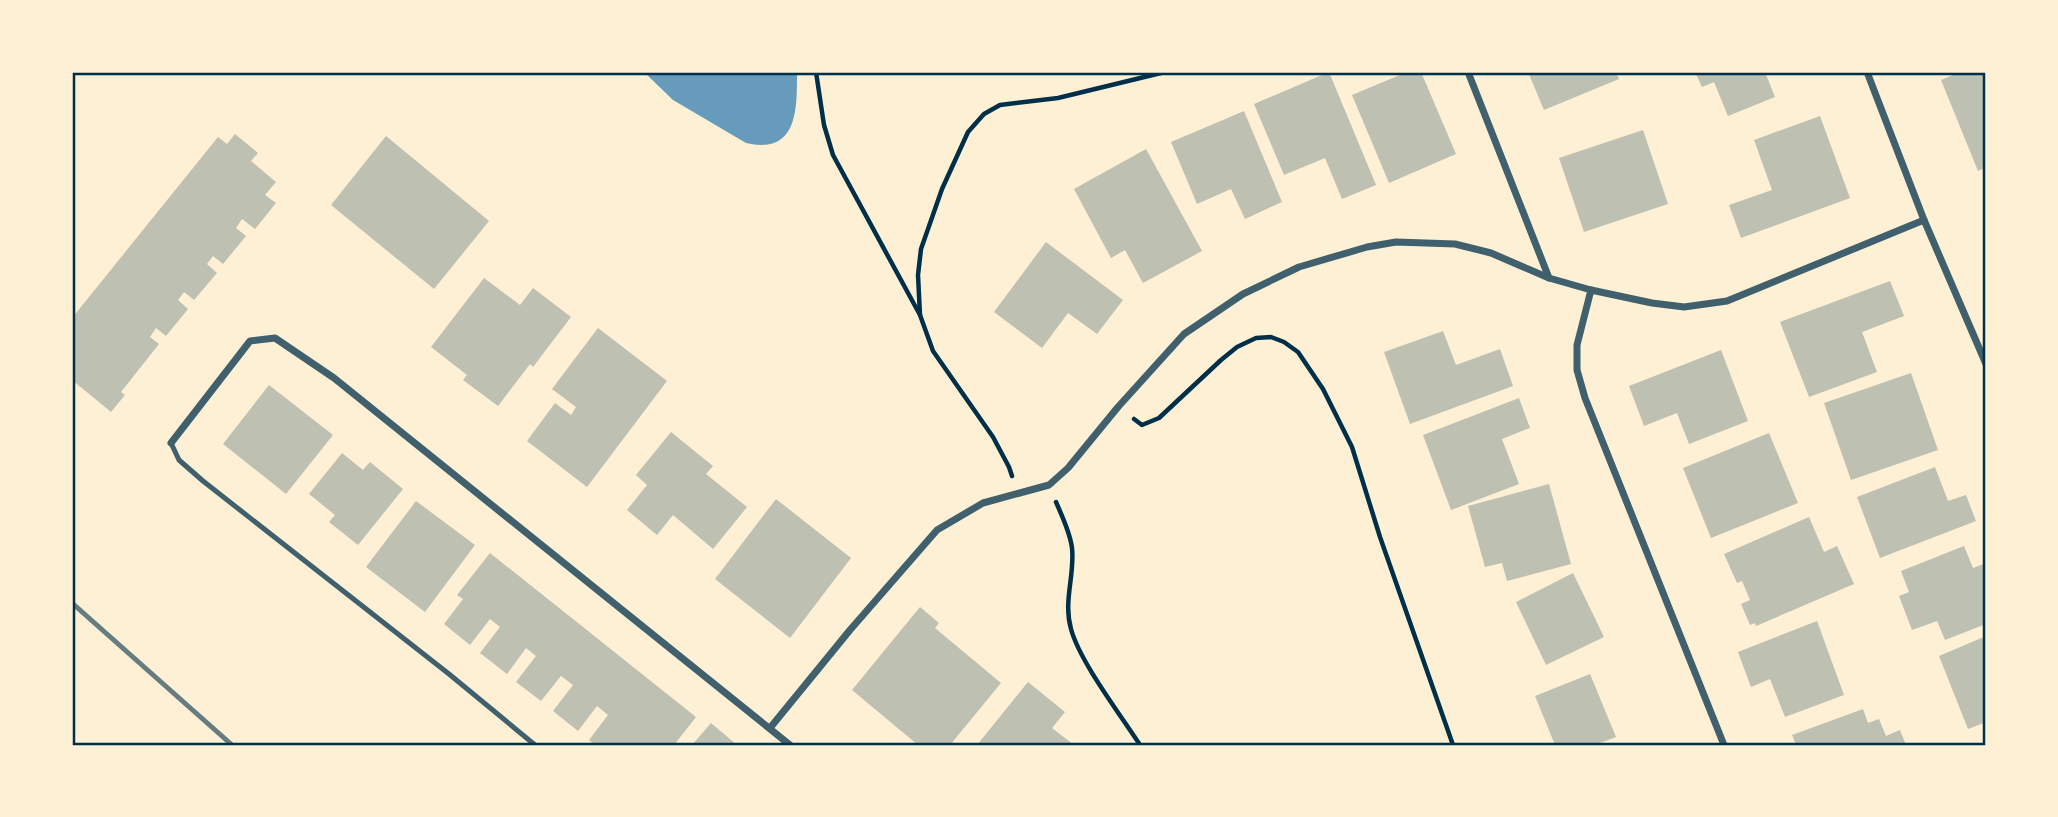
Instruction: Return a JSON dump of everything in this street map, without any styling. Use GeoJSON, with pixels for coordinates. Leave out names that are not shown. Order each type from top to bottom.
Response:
{"type":"FeatureCollection","features":[{"type":"Feature","properties":{"kind":"street"},"geometry":{"type":"LineString","coordinates":[[1468,72],[1549,278]]}},
{"type":"Feature","properties":{"kind":"street"},"geometry":{"type":"LineString","coordinates":[[1867,72],[1924,220],[1986,364]]}},
{"type":"Feature","properties":{"kind":"street"},"geometry":{"type":"LineString","coordinates":[[770,728],[937,530],[983,503],[1049,485],[1068,468],[1118,407],[1184,334],[1242,295],[1299,267],[1367,247],[1396,242],[1455,244],[1491,253],[1549,278],[1652,303],[1684,307],[1727,301],[1924,220]]}},
{"type":"Feature","properties":{"kind":"street"},"geometry":{"type":"LineString","coordinates":[[1591,289],[1577,345],[1577,370],[1585,398],[1724,745]]}},
{"type":"Feature","properties":{"kind":"street"},"geometry":{"type":"LineString","coordinates":[[171,443],[250,341],[275,338],[334,379],[790,745]]}},
{"type":"Feature","properties":{"kind":"lane"},"geometry":{"type":"LineString","coordinates":[[171,443],[179,460],[203,481],[535,745]]}},
{"type":"Feature","properties":{"kind":"path"},"geometry":{"type":"LineString","coordinates":[[816,72],[824,125],[833,155],[920,316],[933,351],[993,437],[1009,467],[1016,494]]}},
{"type":"Feature","properties":{"kind":"path"},"geometry":{"type":"LineString","coordinates":[[920,316],[918,275],[921,249],[942,188],[968,132],[984,114],[1000,105],[1058,98],[1165,72]]}},
{"type":"Feature","properties":{"kind":"path"},"geometry":{"type":"LineString","coordinates":[[1118,407],[1142,425],[1159,418],[1221,360],[1237,347],[1256,338],[1272,337],[1298,352],[1323,389],[1352,447],[1452,745]]}},
{"type":"Feature","properties":{"kind":"path"},"geometry":{"type":"LineString","coordinates":[[1049,485],[1072,548],[1068,588],[1071,629],[1088,664],[1140,745]]}},
{"type":"Feature","properties":{"kind":"water"},"geometry":{"type":"Polygon","coordinates":[[[644,72],[797,72],[795,114],[785,136],[776,142],[763,145],[746,143],[673,100],[644,72]]]}},
{"type":"Feature","properties":{"kind":"building"},"geometry":{"type":"Polygon","coordinates":[[[1329,72],[1376,185],[1342,199],[1325,158],[1284,175],[1254,104],[1329,72]]]}},
{"type":"Feature","properties":{"kind":"building"},"geometry":{"type":"Polygon","coordinates":[[[1407,72],[1421,72],[1456,154],[1389,183],[1352,95],[1407,72]]]}},
{"type":"Feature","properties":{"kind":"building"},"geometry":{"type":"Polygon","coordinates":[[[1528,72],[1616,72],[1619,79],[1544,110],[1528,72]]]}},
{"type":"Feature","properties":{"kind":"building"},"geometry":{"type":"Polygon","coordinates":[[[1695,72],[1765,72],[1775,97],[1728,116],[1714,82],[1702,87],[1695,72]]]}},
{"type":"Feature","properties":{"kind":"building"},"geometry":{"type":"Polygon","coordinates":[[[1960,72],[1986,72],[1986,167],[1978,171],[1941,80],[1960,72]]]}},
{"type":"Feature","properties":{"kind":"building"},"geometry":{"type":"Polygon","coordinates":[[[1244,111],[1282,202],[1245,219],[1231,189],[1197,204],[1171,142],[1244,111]]]}},
{"type":"Feature","properties":{"kind":"building"},"geometry":{"type":"Polygon","coordinates":[[[1820,116],[1850,198],[1741,238],[1729,205],[1772,190],[1754,140],[1820,116]]]}},
{"type":"Feature","properties":{"kind":"building"},"geometry":{"type":"Polygon","coordinates":[[[1643,130],[1668,204],[1584,232],[1559,158],[1643,130]]]}},
{"type":"Feature","properties":{"kind":"building"},"geometry":{"type":"Polygon","coordinates":[[[235,134],[258,153],[251,161],[276,182],[265,195],[276,203],[255,229],[242,219],[236,228],[246,236],[223,264],[213,256],[207,264],[217,273],[194,300],[184,292],[178,300],[188,309],[166,336],[156,328],[150,337],[159,344],[121,392],[125,395],[111,412],[72,380],[72,318],[218,137],[227,144],[235,134]]]}},
{"type":"Feature","properties":{"kind":"building"},"geometry":{"type":"Polygon","coordinates":[[[386,136],[489,221],[434,289],[331,205],[386,136]]]}},
{"type":"Feature","properties":{"kind":"building"},"geometry":{"type":"Polygon","coordinates":[[[1146,149],[1202,251],[1143,283],[1125,250],[1111,258],[1074,189],[1146,149]]]}},
{"type":"Feature","properties":{"kind":"building"},"geometry":{"type":"Polygon","coordinates":[[[1046,242],[1123,300],[1097,334],[1068,313],[1042,348],[994,312],[1046,242]]]}},
{"type":"Feature","properties":{"kind":"building"},"geometry":{"type":"Polygon","coordinates":[[[484,278],[520,305],[533,288],[571,317],[533,367],[530,364],[498,406],[463,380],[467,375],[431,347],[484,278]]]}},
{"type":"Feature","properties":{"kind":"building"},"geometry":{"type":"Polygon","coordinates":[[[1890,281],[1904,316],[1862,332],[1877,372],[1809,397],[1780,322],[1890,281]]]}},
{"type":"Feature","properties":{"kind":"building"},"geometry":{"type":"Polygon","coordinates":[[[598,328],[667,381],[587,487],[527,441],[555,403],[571,415],[576,407],[552,389],[598,328]]]}},
{"type":"Feature","properties":{"kind":"building"},"geometry":{"type":"Polygon","coordinates":[[[1443,331],[1456,365],[1500,349],[1513,386],[1410,424],[1384,352],[1443,331]]]}},
{"type":"Feature","properties":{"kind":"building"},"geometry":{"type":"Polygon","coordinates":[[[1721,350],[1748,421],[1689,444],[1677,413],[1644,426],[1629,386],[1721,350]]]}},
{"type":"Feature","properties":{"kind":"building"},"geometry":{"type":"Polygon","coordinates":[[[1911,373],[1938,450],[1851,480],[1824,403],[1911,373]]]}},
{"type":"Feature","properties":{"kind":"building"},"geometry":{"type":"Polygon","coordinates":[[[269,385],[333,435],[286,494],[223,444],[269,385]]]}},
{"type":"Feature","properties":{"kind":"building"},"geometry":{"type":"Polygon","coordinates":[[[1519,398],[1530,428],[1502,439],[1519,484],[1451,510],[1423,435],[1519,398]]]}},
{"type":"Feature","properties":{"kind":"building"},"geometry":{"type":"Polygon","coordinates":[[[671,432],[713,466],[706,474],[747,507],[713,549],[673,515],[657,535],[627,510],[647,485],[636,475],[671,432]]]}},
{"type":"Feature","properties":{"kind":"building"},"geometry":{"type":"Polygon","coordinates":[[[1769,433],[1798,503],[1711,538],[1683,468],[1769,433]]]}},
{"type":"Feature","properties":{"kind":"building"},"geometry":{"type":"Polygon","coordinates":[[[342,453],[363,470],[370,462],[403,489],[358,545],[329,522],[335,515],[309,494],[342,453]]]}},
{"type":"Feature","properties":{"kind":"building"},"geometry":{"type":"Polygon","coordinates":[[[1935,467],[1948,501],[1966,495],[1976,521],[1880,558],[1857,497],[1935,467]]]}},
{"type":"Feature","properties":{"kind":"building"},"geometry":{"type":"Polygon","coordinates":[[[1549,484],[1571,564],[1507,581],[1502,563],[1485,567],[1468,506],[1549,484]]]}},
{"type":"Feature","properties":{"kind":"building"},"geometry":{"type":"Polygon","coordinates":[[[776,499],[851,558],[790,638],[715,579],[776,499]]]}},
{"type":"Feature","properties":{"kind":"building"},"geometry":{"type":"Polygon","coordinates":[[[416,501],[475,545],[425,612],[366,567],[416,501]]]}},
{"type":"Feature","properties":{"kind":"building"},"geometry":{"type":"Polygon","coordinates":[[[1809,517],[1824,552],[1837,546],[1854,584],[1756,626],[1755,623],[1750,625],[1741,604],[1750,600],[1742,581],[1737,583],[1724,554],[1809,517]]]}},
{"type":"Feature","properties":{"kind":"building"},"geometry":{"type":"Polygon","coordinates":[[[1964,546],[1973,568],[1986,563],[1986,624],[1945,640],[1937,621],[1912,630],[1899,596],[1909,592],[1901,571],[1964,546]]]}},
{"type":"Feature","properties":{"kind":"building"},"geometry":{"type":"Polygon","coordinates":[[[490,553],[696,717],[674,745],[595,745],[589,740],[608,715],[597,706],[578,731],[553,711],[573,685],[561,676],[541,701],[516,682],[536,656],[526,648],[507,674],[480,653],[500,627],[490,619],[470,645],[444,624],[463,599],[457,595],[490,553]]]}},
{"type":"Feature","properties":{"kind":"building"},"geometry":{"type":"Polygon","coordinates":[[[1573,573],[1604,637],[1546,665],[1516,602],[1573,573]]]}},
{"type":"Feature","properties":{"kind":"building"},"geometry":{"type":"Polygon","coordinates":[[[920,607],[939,623],[935,628],[1001,683],[950,745],[918,745],[852,690],[920,607]]]}},
{"type":"Feature","properties":{"kind":"building"},"geometry":{"type":"Polygon","coordinates":[[[1817,621],[1844,695],[1785,717],[1770,679],[1751,687],[1738,652],[1817,621]]]}},
{"type":"Feature","properties":{"kind":"building"},"geometry":{"type":"Polygon","coordinates":[[[1986,636],[1986,722],[1968,729],[1939,656],[1986,636]]]}},
{"type":"Feature","properties":{"kind":"building"},"geometry":{"type":"Polygon","coordinates":[[[1590,674],[1616,737],[1595,745],[1555,745],[1535,696],[1590,674]]]}},
{"type":"Feature","properties":{"kind":"building"},"geometry":{"type":"Polygon","coordinates":[[[1028,682],[1065,712],[1052,728],[1074,745],[977,745],[1028,682]]]}},
{"type":"Feature","properties":{"kind":"building"},"geometry":{"type":"Polygon","coordinates":[[[1863,709],[1868,723],[1879,719],[1886,736],[1900,730],[1906,745],[1796,745],[1792,735],[1863,709]]]}},
{"type":"Feature","properties":{"kind":"building"},"geometry":{"type":"Polygon","coordinates":[[[711,723],[737,745],[692,745],[711,723]]]}},
{"type":"Feature","properties":{"kind":"railway"},"geometry":{"type":"LineString","coordinates":[[72,603],[232,745]]}}]}
